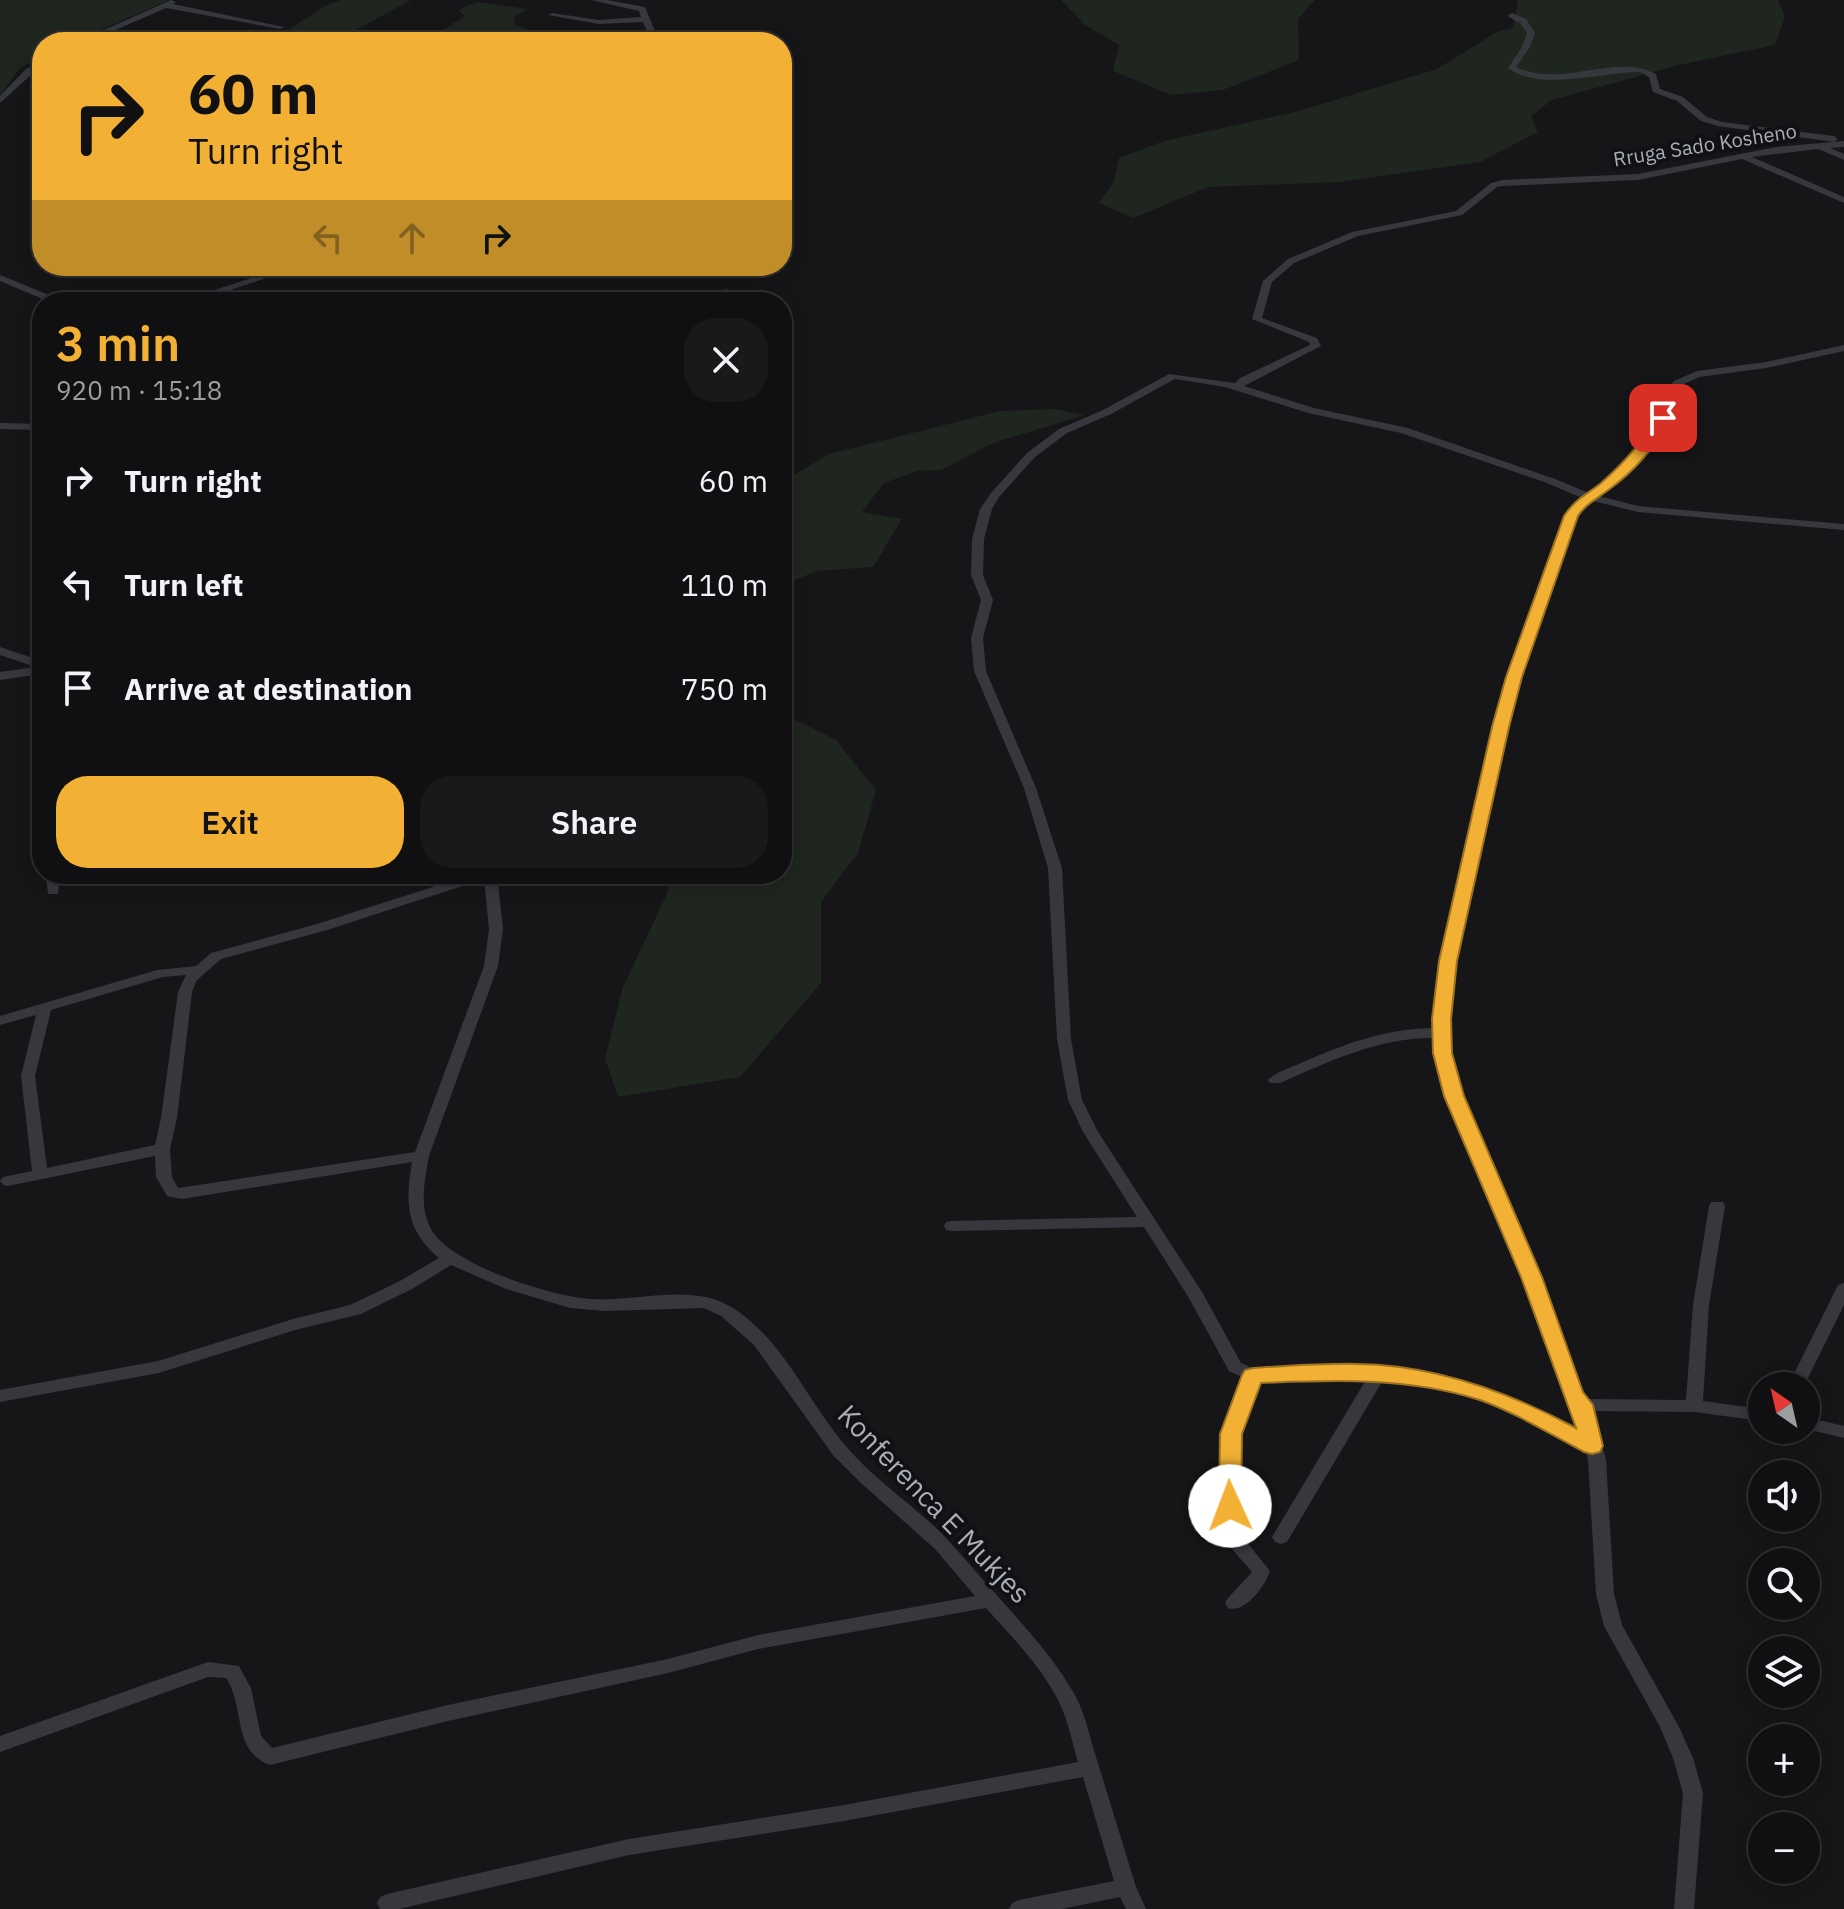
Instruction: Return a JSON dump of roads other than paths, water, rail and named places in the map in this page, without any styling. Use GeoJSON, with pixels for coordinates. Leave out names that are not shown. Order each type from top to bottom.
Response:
{"type":"FeatureCollection","features":[{"type":"Feature","properties":{"kind":"street"},"geometry":{"type":"LineString","coordinates":[[104,32],[177,0]]}},
{"type":"Feature","properties":{"kind":"street"},"geometry":{"type":"LineString","coordinates":[[595,0],[641,4],[651,32]]}},
{"type":"Feature","properties":{"kind":"street"},"geometry":{"type":"LineString","coordinates":[[165,5],[280,27]]}},
{"type":"Feature","properties":{"kind":"street"},"geometry":{"type":"LineString","coordinates":[[552,15],[599,22],[646,19]]}},
{"type":"Feature","properties":{"kind":"street"},"geometry":{"type":"LineString","coordinates":[[1512,15],[1523,21],[1531,33],[1512,68],[1520,73],[1543,76],[1642,70],[1653,76],[1656,90],[1680,99],[1711,122],[1844,142]]}},
{"type":"Feature","properties":{"kind":"street"},"geometry":{"type":"LineString","coordinates":[[0,100],[32,68]]}},
{"type":"Feature","properties":{"kind":"street"},"geometry":{"type":"LineString","coordinates":[[25,72],[32,72]]}},
{"type":"Feature","properties":{"kind":"street","name":"Rruga Sado Kosheno"},"geometry":{"type":"LineString","coordinates":[[1237,387],[1244,380],[1316,346],[1313,340],[1257,319],[1265,286],[1272,276],[1291,261],[1323,245],[1371,229],[1453,216],[1498,183],[1638,177],[1743,156],[1844,142]]}},
{"type":"Feature","properties":{"kind":"street"},"geometry":{"type":"LineString","coordinates":[[1817,146],[1844,157]]}},
{"type":"Feature","properties":{"kind":"street"},"geometry":{"type":"LineString","coordinates":[[1743,156],[1844,200]]}},
{"type":"Feature","properties":{"kind":"street"},"geometry":{"type":"LineString","coordinates":[[215,292],[266,276]]}},
{"type":"Feature","properties":{"kind":"street"},"geometry":{"type":"LineString","coordinates":[[0,278],[34,292]]}},
{"type":"Feature","properties":{"kind":"street"},"geometry":{"type":"LineString","coordinates":[[1684,1909],[1693,1793],[1683,1758],[1613,1626],[1605,1594],[1597,1460],[1582,1405],[1573,1395],[1532,1277],[1445,1070],[1442,1033],[1448,961],[1514,677],[1571,516],[1580,502],[1604,487],[1656,434],[1663,418],[1664,398],[1678,383],[1697,374],[1766,365],[1844,348]]}},
{"type":"Feature","properties":{"kind":"street"},"geometry":{"type":"LineString","coordinates":[[1592,1446],[1518,1407],[1484,1393],[1408,1376],[1379,1372],[1253,1375],[1235,1367],[1196,1296],[1146,1222],[1080,1114],[1075,1100],[1064,1039],[1057,886],[1052,851],[1026,778],[986,689],[977,655],[978,625],[987,600],[977,575],[978,539],[986,509],[1031,455],[1063,431],[1107,412],[1173,376],[1237,387],[1312,411],[1404,430],[1589,497],[1654,512],[1844,527]]}},
{"type":"Feature","properties":{"kind":"street"},"geometry":{"type":"LineString","coordinates":[[0,426],[32,427]]}},
{"type":"Feature","properties":{"kind":"street"},"geometry":{"type":"LineString","coordinates":[[0,651],[32,663]]}},
{"type":"Feature","properties":{"kind":"street"},"geometry":{"type":"LineString","coordinates":[[0,676],[32,669]]}},
{"type":"Feature","properties":{"kind":"street"},"geometry":{"type":"LineString","coordinates":[[53,884],[53,891]]}},
{"type":"Feature","properties":{"kind":"street"},"geometry":{"type":"LineString","coordinates":[[421,1156],[182,1194],[172,1192],[167,1186],[162,1149],[169,1118],[185,992],[199,970],[216,956],[322,927],[457,884]]}},
{"type":"Feature","properties":{"kind":"street","name":"Konferenca E Mukjes"},"geometry":{"type":"LineString","coordinates":[[489,884],[496,929],[491,966],[421,1156],[416,1184],[420,1222],[429,1242],[449,1259],[520,1287],[586,1304],[687,1300],[722,1307],[768,1352],[846,1459],[940,1544],[1024,1636],[1059,1682],[1070,1704],[1126,1887],[1136,1909]]}},
{"type":"Feature","properties":{"kind":"street"},"geometry":{"type":"LineString","coordinates":[[0,1021],[162,973],[199,970]]}},
{"type":"Feature","properties":{"kind":"street"},"geometry":{"type":"LineString","coordinates":[[40,1173],[28,1076],[45,1007]]}},
{"type":"Feature","properties":{"kind":"street"},"geometry":{"type":"LineString","coordinates":[[1275,1080],[1358,1047],[1412,1033],[1442,1033]]}},
{"type":"Feature","properties":{"kind":"street"},"geometry":{"type":"LineString","coordinates":[[8,1181],[162,1149]]}},
{"type":"Feature","properties":{"kind":"street"},"geometry":{"type":"LineString","coordinates":[[1694,1406],[1701,1305],[1717,1206]]}},
{"type":"Feature","properties":{"kind":"street"},"geometry":{"type":"LineString","coordinates":[[952,1226],[1146,1222]]}},
{"type":"Feature","properties":{"kind":"street"},"geometry":{"type":"LineString","coordinates":[[0,1396],[159,1367],[293,1325],[355,1310],[394,1292],[449,1259]]}},
{"type":"Feature","properties":{"kind":"street"},"geometry":{"type":"LineString","coordinates":[[1803,1372],[1844,1289]]}},
{"type":"Feature","properties":{"kind":"street"},"geometry":{"type":"LineString","coordinates":[[1281,1537],[1379,1372]]}},
{"type":"Feature","properties":{"kind":"street"},"geometry":{"type":"LineString","coordinates":[[1234,1603],[1258,1579],[1261,1571],[1237,1543],[1230,1525],[1231,1434],[1253,1375]]}},
{"type":"Feature","properties":{"kind":"street"},"geometry":{"type":"LineString","coordinates":[[1582,1405],[1694,1406],[1748,1413]]}},
{"type":"Feature","properties":{"kind":"street"},"geometry":{"type":"LineString","coordinates":[[1820,1426],[1844,1432]]}},
{"type":"Feature","properties":{"kind":"street"},"geometry":{"type":"LineString","coordinates":[[0,1744],[208,1669],[232,1671],[242,1688],[253,1742],[259,1751],[270,1757],[773,1639],[990,1600]]}},
{"type":"Feature","properties":{"kind":"street"},"geometry":{"type":"LineString","coordinates":[[387,1903],[629,1847],[844,1813],[1089,1768]]}},
{"type":"Feature","properties":{"kind":"street"},"geometry":{"type":"LineString","coordinates":[[1019,1909],[1126,1887]]}}]}
